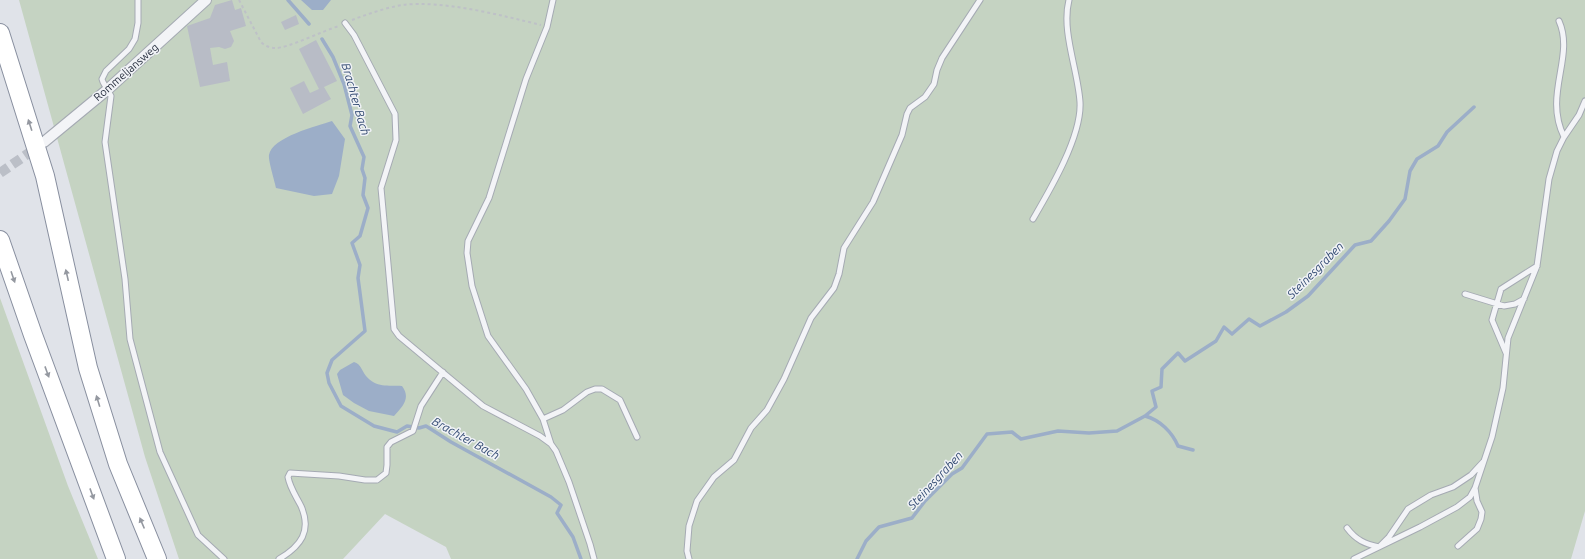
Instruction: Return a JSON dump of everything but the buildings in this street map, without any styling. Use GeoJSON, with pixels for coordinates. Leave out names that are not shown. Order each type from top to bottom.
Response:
{"type":"FeatureCollection","features":[{"type":"Feature","properties":{"kind":"highway"},"geometry":{"type":"LineString","coordinates":[[0,33],[45,176],[88,368],[118,464],[157,559]]}},
{"type":"Feature","properties":{"kind":"highway"},"geometry":{"type":"LineString","coordinates":[[0,240],[46,371],[116,559]]}},
{"type":"Feature","properties":{"kind":"street","name":"Rommeljansweg"},"geometry":{"type":"LineString","coordinates":[[44,142],[107,90],[206,0]]}},
{"type":"Feature","properties":{"kind":"lane"},"geometry":{"type":"LineString","coordinates":[[138,0],[138,23],[135,39],[124,55],[103,75],[102,82],[111,96],[105,142],[124,272],[132,346],[160,452],[198,535],[224,559]]}},
{"type":"Feature","properties":{"kind":"lane"},"geometry":{"type":"LineString","coordinates":[[553,0],[547,26],[526,79],[489,198],[467,246],[472,286],[488,336],[526,389],[542,420],[551,444],[556,451],[569,482],[594,559]]}},
{"type":"Feature","properties":{"kind":"lane"},"geometry":{"type":"LineString","coordinates":[[689,559],[687,551],[689,526],[697,501],[714,477],[734,460],[751,428],[766,410],[784,379],[812,318],[834,288],[839,274],[844,248],[874,202],[902,135],[910,108],[925,97],[934,84],[937,70],[942,58],[980,0]]}},
{"type":"Feature","properties":{"kind":"lane"},"geometry":{"type":"LineString","coordinates":[[1033,219],[1057,178],[1075,132],[1080,109],[1079,94],[1066,18],[1069,0]]}},
{"type":"Feature","properties":{"kind":"lane"},"geometry":{"type":"LineString","coordinates":[[1558,21],[1562,29],[1564,39],[1556,106],[1559,126],[1564,137]]}},
{"type":"Feature","properties":{"kind":"lane"},"geometry":{"type":"LineString","coordinates":[[345,23],[354,35],[395,114],[396,140],[381,188],[392,323],[394,329],[399,336],[483,406],[540,436],[551,444]]}},
{"type":"Feature","properties":{"kind":"lane"},"geometry":{"type":"LineString","coordinates":[[1354,559],[1420,527],[1456,507],[1470,497],[1475,488],[1492,437],[1502,388],[1508,338],[1537,266],[1549,179],[1557,151],[1564,137],[1579,115],[1585,102]]}},
{"type":"Feature","properties":{"kind":"lane"},"geometry":{"type":"LineString","coordinates":[[1507,354],[1492,320],[1501,289],[1537,266]]}},
{"type":"Feature","properties":{"kind":"lane"},"geometry":{"type":"LineString","coordinates":[[1465,294],[1504,306],[1515,304],[1524,299]]}},
{"type":"Feature","properties":{"kind":"lane"},"geometry":{"type":"LineString","coordinates":[[279,559],[291,552],[304,535],[307,522],[301,506],[289,484],[288,477],[290,473],[377,480],[386,473],[388,445],[413,430],[421,406],[443,372]]}},
{"type":"Feature","properties":{"kind":"lane"},"geometry":{"type":"LineString","coordinates":[[542,420],[563,410],[586,392],[595,389],[602,389],[620,400],[637,437]]}},
{"type":"Feature","properties":{"kind":"lane"},"geometry":{"type":"LineString","coordinates":[[1379,547],[1389,537],[1408,509],[1431,495],[1453,487],[1471,474],[1484,461]]}},
{"type":"Feature","properties":{"kind":"lane"},"geometry":{"type":"LineString","coordinates":[[1458,546],[1477,530],[1481,519],[1482,512],[1477,501],[1475,488]]}},
{"type":"Feature","properties":{"kind":"lane"},"geometry":{"type":"LineString","coordinates":[[1347,528],[1353,536],[1364,544],[1379,547]]}},
{"type":"Feature","properties":{"kind":"path"},"geometry":{"type":"LineString","coordinates":[[239,0],[264,45],[272,48],[282,48],[363,15],[403,4],[434,3],[469,8],[547,26]]}},
{"type":"Feature","properties":{"kind":"green space"},"geometry":{"type":"Polygon","coordinates":[[[19,0],[1585,0],[1585,511],[1571,559],[451,559],[446,547],[385,514],[343,559],[179,559],[145,457],[19,0]]]}},
{"type":"Feature","properties":{"kind":"green space"},"geometry":{"type":"Polygon","coordinates":[[[0,298],[68,486],[98,559],[0,559],[0,298]]]}},
{"type":"Feature","properties":{"kind":"water"},"geometry":{"type":"Polygon","coordinates":[[[301,0],[331,0],[323,10],[312,10],[301,0]]]}},
{"type":"Feature","properties":{"kind":"water"},"geometry":{"type":"Polygon","coordinates":[[[332,121],[345,139],[339,176],[332,194],[314,196],[276,188],[269,158],[272,149],[278,143],[296,133],[332,121]]]}},
{"type":"Feature","properties":{"kind":"water"},"geometry":{"type":"Polygon","coordinates":[[[354,362],[358,364],[370,380],[382,385],[402,386],[405,390],[405,402],[394,416],[369,411],[343,395],[337,374],[340,370],[354,362]]]}},
{"type":"Feature","properties":{"kind":"waterway","name":"Brachter Bach"},"geometry":{"type":"LineString","coordinates":[[288,0],[309,24]]}},
{"type":"Feature","properties":{"kind":"waterway","name":"Brachter Bach"},"geometry":{"type":"LineString","coordinates":[[322,39],[333,57],[344,84],[352,115],[350,126],[364,157],[362,169],[365,178],[363,195],[368,208],[360,236],[352,243],[360,265],[358,278],[365,331],[332,360],[327,373],[329,383],[341,406],[374,426],[397,432],[407,426],[419,428],[426,426],[451,442],[551,497],[561,505],[557,513],[573,537],[581,559]]}},
{"type":"Feature","properties":{"kind":"waterway","name":"Steinesgraben"},"geometry":{"type":"LineString","coordinates":[[857,559],[866,541],[879,527],[912,518],[925,501],[952,474],[962,468],[987,434],[1012,432],[1021,439],[1058,431],[1089,433],[1117,431],[1145,416],[1156,407],[1152,391],[1161,387],[1162,369],[1178,353],[1185,361],[1216,341],[1224,327],[1232,334],[1249,319],[1260,326],[1286,312],[1308,296],[1355,245],[1371,241],[1389,221],[1405,199],[1410,171],[1417,159],[1438,146],[1447,132],[1474,107]]}},
{"type":"Feature","properties":{"kind":"waterway"},"geometry":{"type":"LineString","coordinates":[[1145,416],[1156,420],[1165,427],[1178,446],[1193,450]]}},
{"type":"Feature","properties":{"kind":"tunnel"},"geometry":{"type":"LineString","coordinates":[[0,173],[39,146]]}}]}
